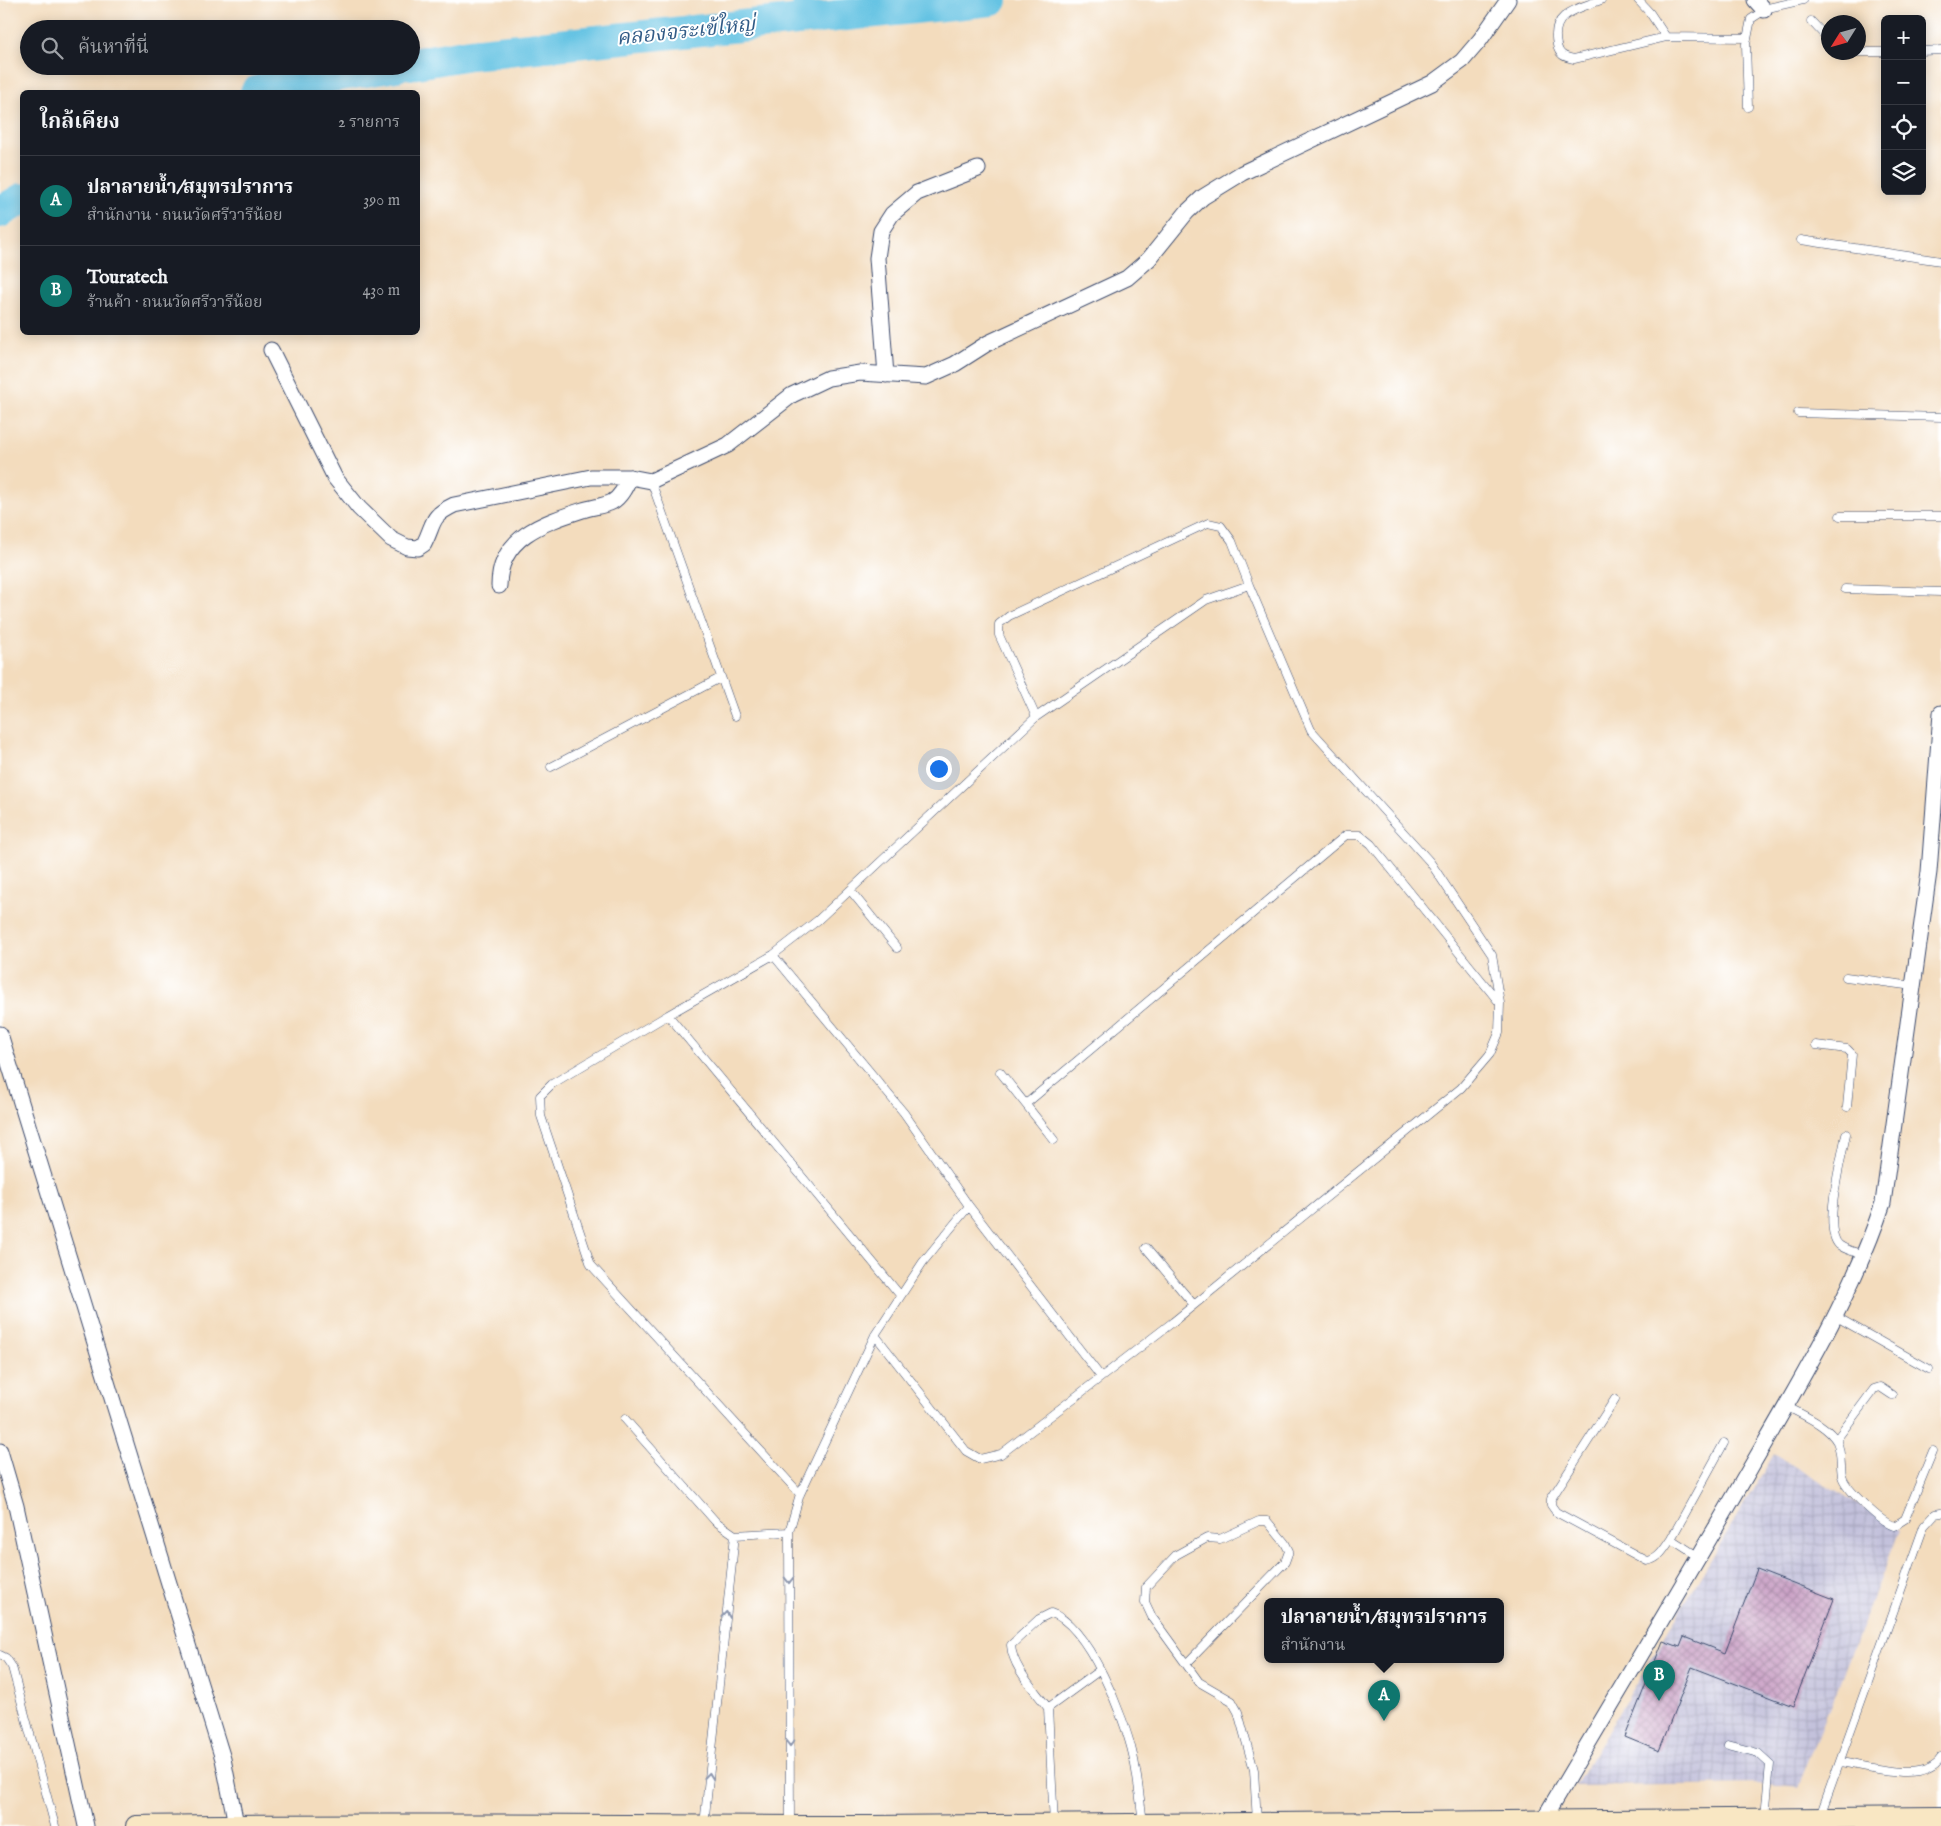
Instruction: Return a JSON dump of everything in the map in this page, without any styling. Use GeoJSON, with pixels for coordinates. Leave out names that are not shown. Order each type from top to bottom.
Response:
{"type":"FeatureCollection","features":[{"type":"Feature","properties":{"kind":"main road"},"geometry":{"type":"LineString","coordinates":[[136,1826],[351,1822],[704,1825],[1143,1825],[1498,1823],[1543,1820],[1941,1817]]}},
{"type":"Feature","properties":{"kind":"street"},"geometry":{"type":"LineString","coordinates":[[271,350],[335,478],[365,514],[391,539],[407,547],[418,548],[424,544],[433,520],[441,511],[454,505],[591,477],[630,477],[651,481],[728,444],[792,395],[828,378],[860,373],[926,377],[956,364],[988,342],[1127,278],[1149,259],[1187,212],[1203,197],[1242,173],[1432,83],[1462,61],[1480,40],[1508,0]]}},
{"type":"Feature","properties":{"kind":"street"},"geometry":{"type":"LineString","coordinates":[[886,375],[877,258],[881,231],[892,214],[917,193],[978,170]]}},
{"type":"Feature","properties":{"kind":"street"},"geometry":{"type":"LineString","coordinates":[[499,586],[499,570],[506,554],[515,542],[528,533],[572,514],[613,501],[623,491],[630,477]]}},
{"type":"Feature","properties":{"kind":"street"},"geometry":{"type":"LineString","coordinates":[[1543,1820],[1786,1406],[1835,1316],[1864,1255],[1883,1203],[1929,872],[1941,713]]}},
{"type":"Feature","properties":{"kind":"street"},"geometry":{"type":"LineString","coordinates":[[0,1034],[223,1759],[236,1824]]}},
{"type":"Feature","properties":{"kind":"street"},"geometry":{"type":"LineString","coordinates":[[0,1451],[16,1506],[86,1826]]}},
{"type":"Feature","properties":{"kind":"lane"},"geometry":{"type":"LineString","coordinates":[[1601,0],[1566,14],[1557,24],[1554,34],[1558,51],[1564,57],[1574,59],[1666,37],[1748,38]]}},
{"type":"Feature","properties":{"kind":"lane"},"geometry":{"type":"LineString","coordinates":[[1638,0],[1650,13],[1666,37]]}},
{"type":"Feature","properties":{"kind":"lane"},"geometry":{"type":"LineString","coordinates":[[1748,107],[1748,38],[1751,19],[1760,5],[1803,0]]}},
{"type":"Feature","properties":{"kind":"lane"},"geometry":{"type":"LineString","coordinates":[[1811,21],[1821,31]]}},
{"type":"Feature","properties":{"kind":"lane"},"geometry":{"type":"LineString","coordinates":[[1926,51],[1941,50]]}},
{"type":"Feature","properties":{"kind":"lane"},"geometry":{"type":"LineString","coordinates":[[1866,52],[1881,52]]}},
{"type":"Feature","properties":{"kind":"lane"},"geometry":{"type":"LineString","coordinates":[[1801,240],[1941,261]]}},
{"type":"Feature","properties":{"kind":"lane"},"geometry":{"type":"LineString","coordinates":[[1798,413],[1941,417]]}},
{"type":"Feature","properties":{"kind":"lane"},"geometry":{"type":"LineString","coordinates":[[651,481],[735,716]]}},
{"type":"Feature","properties":{"kind":"lane"},"geometry":{"type":"LineString","coordinates":[[1840,516],[1941,516]]}},
{"type":"Feature","properties":{"kind":"lane"},"geometry":{"type":"LineString","coordinates":[[875,1335],[966,1451],[980,1459],[1001,1454],[1194,1304],[1461,1088],[1490,1054],[1499,1033],[1500,1003],[1492,955],[1430,862],[1311,730],[1232,541],[1221,526],[1208,523],[1009,616],[999,624],[999,635],[1036,717]]}},
{"type":"Feature","properties":{"kind":"lane"},"geometry":{"type":"LineString","coordinates":[[800,1494],[592,1265],[541,1116],[540,1096],[552,1084],[773,955],[818,920],[1036,717],[1206,600],[1249,585]]}},
{"type":"Feature","properties":{"kind":"lane"},"geometry":{"type":"LineString","coordinates":[[1845,589],[1941,592]]}},
{"type":"Feature","properties":{"kind":"lane"},"geometry":{"type":"LineString","coordinates":[[551,766],[720,678]]}},
{"type":"Feature","properties":{"kind":"lane"},"geometry":{"type":"LineString","coordinates":[[1026,1103],[1346,835],[1360,835],[1371,844],[1500,1003]]}},
{"type":"Feature","properties":{"kind":"lane"},"geometry":{"type":"LineString","coordinates":[[850,890],[897,948]]}},
{"type":"Feature","properties":{"kind":"lane"},"geometry":{"type":"LineString","coordinates":[[773,955],[904,1113],[969,1206],[1101,1377]]}},
{"type":"Feature","properties":{"kind":"lane"},"geometry":{"type":"LineString","coordinates":[[1846,977],[1913,986]]}},
{"type":"Feature","properties":{"kind":"lane"},"geometry":{"type":"LineString","coordinates":[[668,1015],[900,1295]]}},
{"type":"Feature","properties":{"kind":"lane"},"geometry":{"type":"LineString","coordinates":[[1816,1046],[1847,1049],[1852,1054],[1847,1107]]}},
{"type":"Feature","properties":{"kind":"lane"},"geometry":{"type":"LineString","coordinates":[[1000,1072],[1054,1140]]}},
{"type":"Feature","properties":{"kind":"lane"},"geometry":{"type":"LineString","coordinates":[[1846,1134],[1832,1221],[1833,1236],[1845,1248],[1864,1255]]}},
{"type":"Feature","properties":{"kind":"lane"},"geometry":{"type":"LineString","coordinates":[[790,1825],[788,1532],[800,1494],[875,1335],[923,1262],[969,1206]]}},
{"type":"Feature","properties":{"kind":"lane"},"geometry":{"type":"LineString","coordinates":[[1146,1248],[1194,1304]]}},
{"type":"Feature","properties":{"kind":"lane"},"geometry":{"type":"LineString","coordinates":[[1835,1316],[1929,1370]]}},
{"type":"Feature","properties":{"kind":"lane"},"geometry":{"type":"LineString","coordinates":[[1836,1440],[1874,1389],[1880,1387],[1892,1395]]}},
{"type":"Feature","properties":{"kind":"lane"},"geometry":{"type":"LineString","coordinates":[[1615,1398],[1551,1499],[1551,1506],[1556,1512],[1647,1561],[1654,1560],[1659,1556],[1724,1443]]}},
{"type":"Feature","properties":{"kind":"lane"},"geometry":{"type":"LineString","coordinates":[[1786,1406],[1824,1428],[1836,1440],[1841,1457],[1842,1479],[1866,1506],[1888,1524],[1894,1526],[1905,1519],[1933,1451]]}},
{"type":"Feature","properties":{"kind":"lane"},"geometry":{"type":"LineString","coordinates":[[625,1419],[715,1521],[735,1535],[788,1532]]}},
{"type":"Feature","properties":{"kind":"lane"},"geometry":{"type":"LineString","coordinates":[[1820,1818],[1924,1526],[1935,1514],[1941,1513]]}},
{"type":"Feature","properties":{"kind":"lane"},"geometry":{"type":"LineString","coordinates":[[1186,1664],[1285,1562],[1288,1551],[1285,1542],[1267,1521],[1259,1521],[1220,1539],[1207,1538],[1176,1555],[1146,1586],[1145,1602],[1152,1617],[1199,1682],[1232,1701],[1238,1712],[1254,1770],[1258,1824]]}},
{"type":"Feature","properties":{"kind":"lane"},"geometry":{"type":"LineString","coordinates":[[704,1825],[735,1535]]}},
{"type":"Feature","properties":{"kind":"lane"},"geometry":{"type":"LineString","coordinates":[[1670,1539],[1699,1557]]}},
{"type":"Feature","properties":{"kind":"lane"},"geometry":{"type":"LineString","coordinates":[[1055,1825],[1048,1708],[1011,1652],[1011,1645],[1039,1619],[1051,1613],[1061,1616],[1090,1651],[1124,1720],[1134,1756],[1143,1825]]}},
{"type":"Feature","properties":{"kind":"lane"},"geometry":{"type":"LineString","coordinates":[[0,1655],[6,1658],[12,1667],[54,1826]]}},
{"type":"Feature","properties":{"kind":"lane"},"geometry":{"type":"LineString","coordinates":[[1048,1708],[1100,1670]]}},
{"type":"Feature","properties":{"kind":"lane"},"geometry":{"type":"LineString","coordinates":[[1728,1745],[1758,1753],[1770,1764],[1764,1818]]}},
{"type":"Feature","properties":{"kind":"lane"},"geometry":{"type":"LineString","coordinates":[[1841,1762],[1914,1774],[1928,1769],[1941,1757]]}},
{"type":"Feature","properties":{"kind":"shaded area"},"geometry":{"type":"Polygon","coordinates":[[[1774,1454],[1900,1530],[1798,1787],[1768,1784],[1575,1786],[1774,1454]]]}},
{"type":"Feature","properties":{"kind":"building"},"geometry":{"type":"Polygon","coordinates":[[[1757,1569],[1834,1599],[1793,1706],[1692,1667],[1659,1751],[1625,1737],[1663,1641],[1680,1647],[1684,1637],[1725,1653],[1757,1569]]]}},
{"type":"Feature","properties":{"kind":"waterway"},"geometry":{"type":"LineString","coordinates":[[802,0],[803,21]]}},
{"type":"Feature","properties":{"kind":"waterway","name":"คลองจระเข้ใหญ่"},"geometry":{"type":"LineString","coordinates":[[420,62],[470,54],[992,0]]}},
{"type":"Feature","properties":{"kind":"waterway","name":"คลองจระเข้ใหญ่"},"geometry":{"type":"LineString","coordinates":[[262,90],[273,86],[341,75]]}},
{"type":"Feature","properties":{"kind":"waterway","name":"คลองจระเข้ใหญ่"},"geometry":{"type":"LineString","coordinates":[[0,212],[20,200]]}},
{"type":"Feature","properties":{"kind":"place","name":"Touratech"},"geometry":{"type":"Point","coordinates":[1659,1701]}},
{"type":"Feature","properties":{"kind":"place","name":"ปลาลายน้ำ/สมุทรปราการ"},"geometry":{"type":"Point","coordinates":[1384,1721]}}]}
